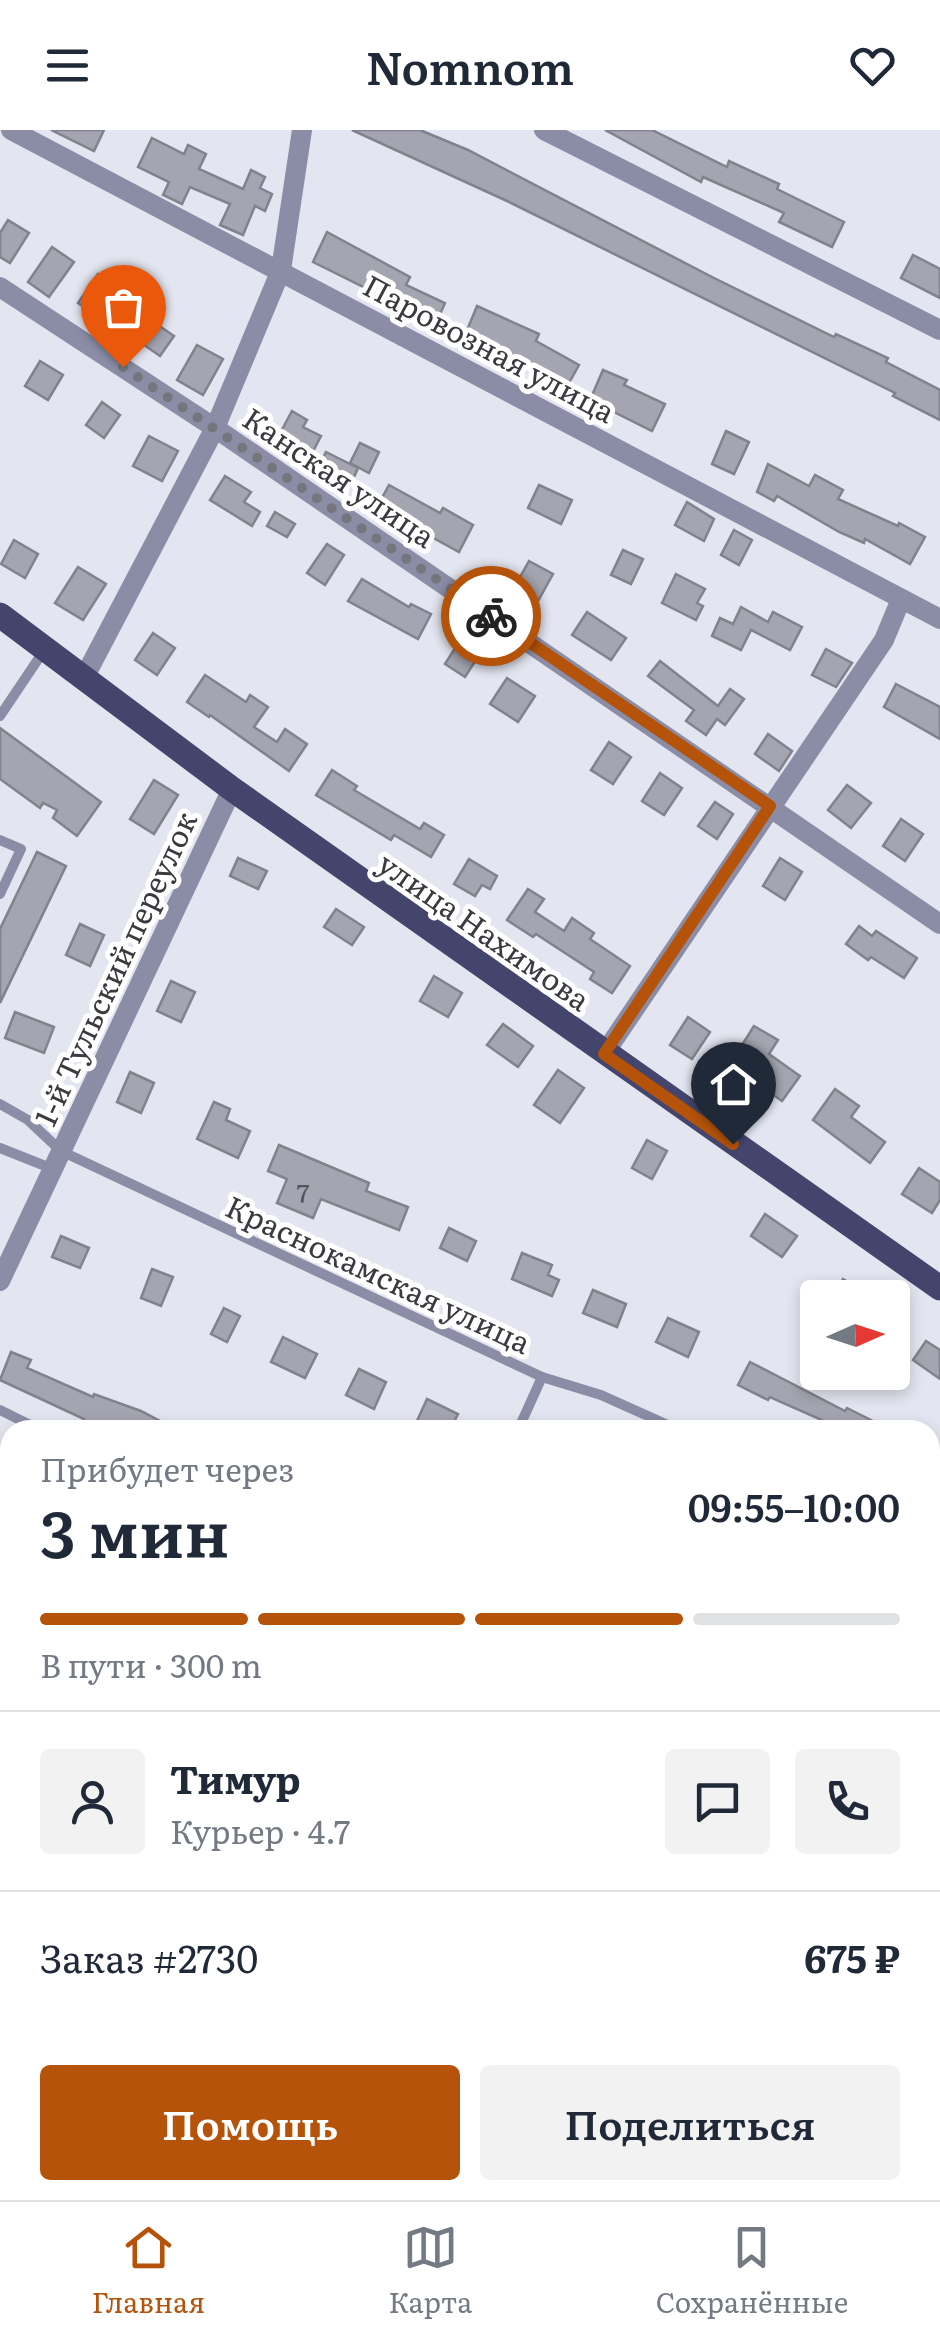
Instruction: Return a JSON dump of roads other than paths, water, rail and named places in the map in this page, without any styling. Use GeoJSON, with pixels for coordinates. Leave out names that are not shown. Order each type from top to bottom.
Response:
{"type":"FeatureCollection","features":[{"type":"Feature","properties":{"kind":"main road","name":"улица Нахимова"},"geometry":{"type":"LineString","coordinates":[[0,615],[232,789],[940,1288]]}},
{"type":"Feature","properties":{"kind":"street","name":"Паровозная улица"},"geometry":{"type":"LineString","coordinates":[[11,130],[940,619]]}},
{"type":"Feature","properties":{"kind":"street"},"geometry":{"type":"LineString","coordinates":[[85,676],[215,428],[281,270],[302,130]]}},
{"type":"Feature","properties":{"kind":"street"},"geometry":{"type":"LineString","coordinates":[[544,130],[940,330]]}},
{"type":"Feature","properties":{"kind":"street","name":"Канская улица"},"geometry":{"type":"LineString","coordinates":[[0,287],[215,428],[940,924]]}},
{"type":"Feature","properties":{"kind":"street"},"geometry":{"type":"LineString","coordinates":[[604,1054],[884,640],[901,599]]}},
{"type":"Feature","properties":{"kind":"street","name":"1-й Тульский переулок"},"geometry":{"type":"LineString","coordinates":[[0,1281],[232,789]]}},
{"type":"Feature","properties":{"kind":"lane"},"geometry":{"type":"LineString","coordinates":[[0,716],[46,648]]}},
{"type":"Feature","properties":{"kind":"lane"},"geometry":{"type":"LineString","coordinates":[[0,840],[20,849],[0,894]]}},
{"type":"Feature","properties":{"kind":"lane"},"geometry":{"type":"LineString","coordinates":[[0,1104],[28,1120],[57,1160]]}},
{"type":"Feature","properties":{"kind":"lane","name":"Краснокамская улица"},"geometry":{"type":"LineString","coordinates":[[0,1148],[57,1160],[542,1377],[601,1395],[657,1420]]}},
{"type":"Feature","properties":{"kind":"lane"},"geometry":{"type":"LineString","coordinates":[[523,1420],[542,1377]]}}]}
